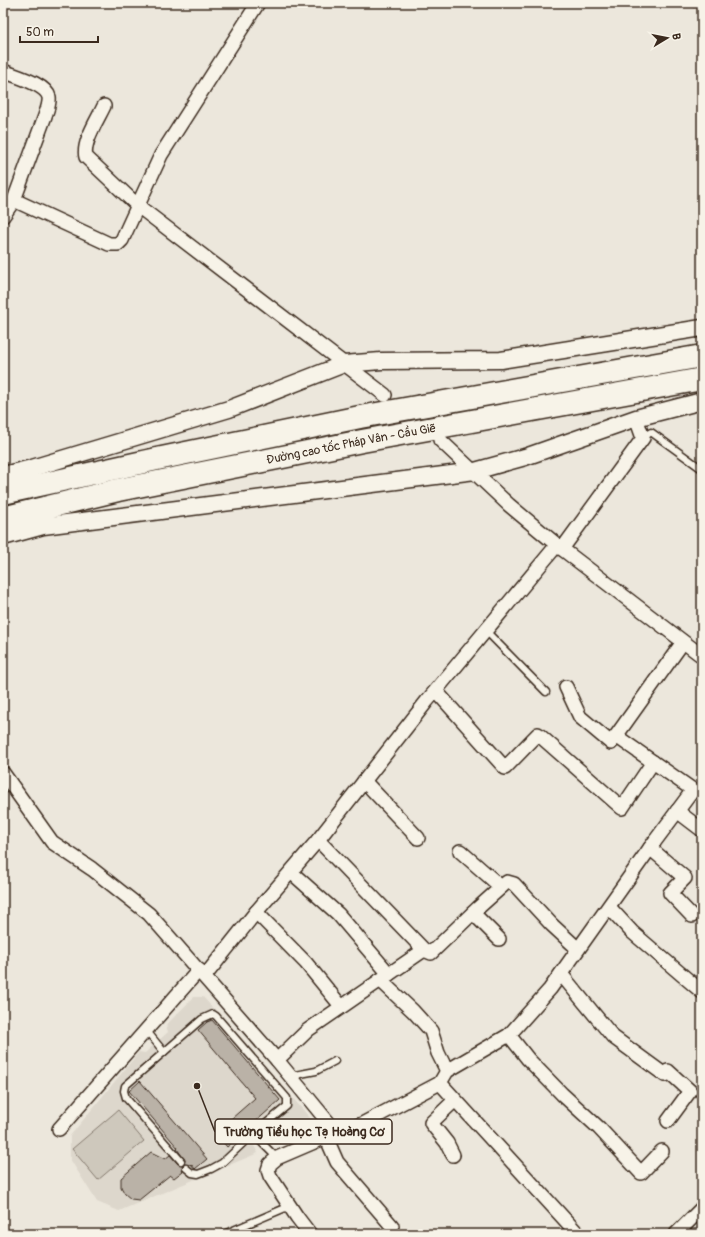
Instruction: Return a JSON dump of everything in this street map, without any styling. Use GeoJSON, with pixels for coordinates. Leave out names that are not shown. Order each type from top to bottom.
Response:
{"type":"FeatureCollection","features":[{"type":"Feature","properties":{"kind":"highway","name":"Đường cao tốc Pháp Vân - Cầu Giẽ"},"geometry":{"type":"LineString","coordinates":[[3,493],[360,417],[702,356]]}},
{"type":"Feature","properties":{"kind":"highway","name":"Đường cao tốc Pháp Vân - Cầu Giẽ"},"geometry":{"type":"LineString","coordinates":[[3,518],[118,490],[362,441],[702,379]]}},
{"type":"Feature","properties":{"kind":"street"},"geometry":{"type":"LineString","coordinates":[[14,200],[109,244],[114,245],[122,240],[162,156],[258,3]]}},
{"type":"Feature","properties":{"kind":"street"},"geometry":{"type":"LineString","coordinates":[[3,71],[39,86],[46,92],[49,102],[46,116],[14,200],[3,216]]}},
{"type":"Feature","properties":{"kind":"street"},"geometry":{"type":"LineString","coordinates":[[104,106],[87,143],[85,152],[86,157],[138,206],[385,395]]}},
{"type":"Feature","properties":{"kind":"street"},"geometry":{"type":"LineString","coordinates":[[3,475],[32,468],[229,409],[344,364],[381,361],[502,360],[702,328]]}},
{"type":"Feature","properties":{"kind":"street"},"geometry":{"type":"LineString","coordinates":[[3,537],[43,526],[474,471],[525,458],[636,418],[702,401]]}},
{"type":"Feature","properties":{"kind":"street"},"geometry":{"type":"LineString","coordinates":[[59,1129],[146,1030],[202,973],[291,872],[436,691],[559,547],[643,438],[636,418]]}},
{"type":"Feature","properties":{"kind":"street"},"geometry":{"type":"LineString","coordinates":[[440,440],[509,505],[559,547],[702,656]]}},
{"type":"Feature","properties":{"kind":"street"},"geometry":{"type":"LineString","coordinates":[[566,686],[580,717],[611,744],[683,642]]}},
{"type":"Feature","properties":{"kind":"street"},"geometry":{"type":"LineString","coordinates":[[436,691],[505,768],[538,734],[622,808],[653,762]]}},
{"type":"Feature","properties":{"kind":"street"},"geometry":{"type":"LineString","coordinates":[[310,1234],[270,1176],[268,1170],[270,1164],[277,1158],[331,1135],[362,1124],[440,1083],[447,1071],[509,1035],[550,989],[693,790],[616,736]]}},
{"type":"Feature","properties":{"kind":"street"},"geometry":{"type":"LineString","coordinates":[[3,773],[52,842],[92,869],[149,914],[277,1060],[290,1076],[331,1135],[337,1162],[392,1226]]}},
{"type":"Feature","properties":{"kind":"street"},"geometry":{"type":"LineString","coordinates":[[364,781],[418,838]]}},
{"type":"Feature","properties":{"kind":"street"},"geometry":{"type":"LineString","coordinates":[[677,811],[702,830]]}},
{"type":"Feature","properties":{"kind":"street"},"geometry":{"type":"LineString","coordinates":[[318,840],[424,950],[431,953],[507,882],[514,884],[552,925],[578,949]]}},
{"type":"Feature","properties":{"kind":"street"},"geometry":{"type":"LineString","coordinates":[[650,848],[685,878],[670,893],[692,916]]}},
{"type":"Feature","properties":{"kind":"street"},"geometry":{"type":"LineString","coordinates":[[460,851],[501,886]]}},
{"type":"Feature","properties":{"kind":"street"},"geometry":{"type":"LineString","coordinates":[[291,872],[338,914],[385,977],[430,1031],[438,1053],[447,1071]]}},
{"type":"Feature","properties":{"kind":"street"},"geometry":{"type":"LineString","coordinates":[[608,907],[632,932],[702,992]]}},
{"type":"Feature","properties":{"kind":"street"},"geometry":{"type":"LineString","coordinates":[[256,912],[306,963],[341,1006]]}},
{"type":"Feature","properties":{"kind":"street"},"geometry":{"type":"LineString","coordinates":[[473,913],[499,939]]}},
{"type":"Feature","properties":{"kind":"street"},"geometry":{"type":"LineString","coordinates":[[277,1060],[308,1030],[424,950]]}},
{"type":"Feature","properties":{"kind":"street"},"geometry":{"type":"LineString","coordinates":[[561,974],[613,1037],[665,1075],[668,1071],[690,1091],[668,1121]]}},
{"type":"Feature","properties":{"kind":"street"},"geometry":{"type":"LineString","coordinates":[[509,1035],[528,1059],[562,1094],[600,1128],[641,1173],[662,1151]]}},
{"type":"Feature","properties":{"kind":"street"},"geometry":{"type":"LineString","coordinates":[[440,1083],[578,1234]]}},
{"type":"Feature","properties":{"kind":"street"},"geometry":{"type":"LineString","coordinates":[[453,1155],[447,1143],[431,1123],[455,1100]]}},
{"type":"Feature","properties":{"kind":"street"},"geometry":{"type":"LineString","coordinates":[[676,1234],[702,1208]]}},
{"type":"Feature","properties":{"kind":"lane"},"geometry":{"type":"LineString","coordinates":[[643,438],[651,432],[702,469]]}},
{"type":"Feature","properties":{"kind":"lane"},"geometry":{"type":"LineString","coordinates":[[486,631],[546,692]]}},
{"type":"Feature","properties":{"kind":"lane"},"geometry":{"type":"LineString","coordinates":[[181,1161],[126,1098],[124,1091],[125,1086],[202,1019],[209,1014],[213,1014],[287,1098],[287,1106],[253,1134],[222,1163],[198,1174],[192,1173],[186,1168]]}},
{"type":"Feature","properties":{"kind":"lane"},"geometry":{"type":"LineString","coordinates":[[146,1030],[164,1052]]}},
{"type":"Feature","properties":{"kind":"lane"},"geometry":{"type":"LineString","coordinates":[[290,1076],[316,1071],[334,1061]]}},
{"type":"Feature","properties":{"kind":"lane"},"geometry":{"type":"LineString","coordinates":[[253,1134],[277,1158]]}},
{"type":"Feature","properties":{"kind":"lane"},"geometry":{"type":"LineString","coordinates":[[224,1234],[290,1206]]}},
{"type":"Feature","properties":{"kind":"path"},"geometry":{"type":"LineString","coordinates":[[685,3],[702,10]]}},
{"type":"Feature","properties":{"kind":"shaded area"},"geometry":{"type":"Polygon","coordinates":[[[194,997],[203,997],[312,1120],[311,1129],[283,1141],[266,1135],[254,1146],[258,1153],[119,1211],[97,1202],[70,1159],[70,1136],[139,1052],[145,1053],[168,1032],[166,1025],[194,997]]]}},
{"type":"Feature","properties":{"kind":"shaded area"},"geometry":{"type":"Polygon","coordinates":[[[118,1110],[144,1141],[98,1180],[72,1149],[118,1110]]]}},
{"type":"Feature","properties":{"kind":"building"},"geometry":{"type":"Polygon","coordinates":[[[212,1020],[280,1100],[227,1147],[215,1133],[255,1098],[198,1030],[207,1022],[212,1020]]]}},
{"type":"Feature","properties":{"kind":"building"},"geometry":{"type":"Polygon","coordinates":[[[140,1081],[207,1159],[195,1169],[191,1164],[184,1164],[185,1160],[177,1149],[178,1148],[129,1091],[140,1081]]]}},
{"type":"Feature","properties":{"kind":"building"},"geometry":{"type":"Polygon","coordinates":[[[151,1152],[165,1159],[170,1155],[178,1164],[183,1165],[183,1171],[174,1178],[170,1175],[139,1200],[131,1199],[125,1194],[121,1187],[121,1178],[151,1152]]]}},
{"type":"Feature","properties":{"kind":"place","name":"Trường Tiểu học Tạ Hoàng Cơ"},"geometry":{"type":"Point","coordinates":[197,1086]}}]}
